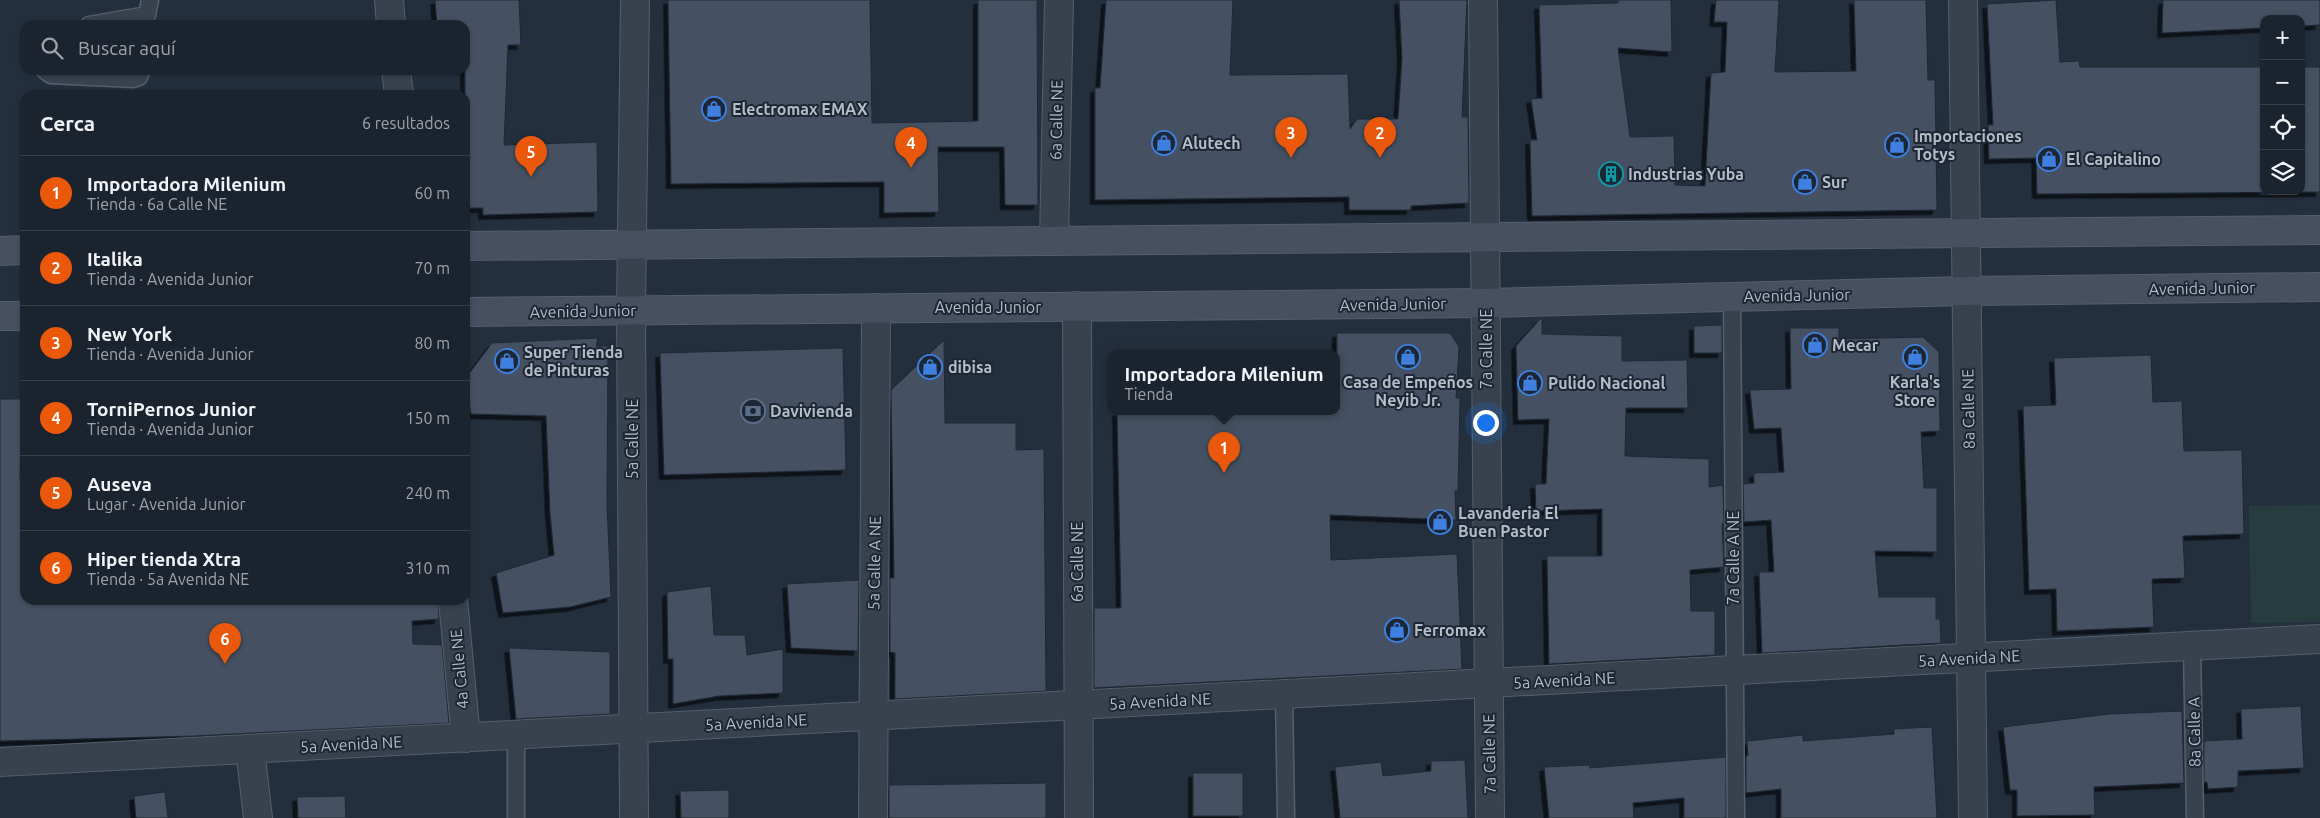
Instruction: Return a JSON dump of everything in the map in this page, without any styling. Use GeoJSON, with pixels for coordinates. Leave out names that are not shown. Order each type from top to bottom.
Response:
{"type":"FeatureCollection","features":[{"type":"Feature","properties":{"kind":"main road"},"geometry":{"type":"LineString","coordinates":[[470,246],[2320,230]]}},
{"type":"Feature","properties":{"kind":"main road"},"geometry":{"type":"LineString","coordinates":[[0,251],[20,250]]}},
{"type":"Feature","properties":{"kind":"main road","name":"Avenida Junior"},"geometry":{"type":"LineString","coordinates":[[470,312],[1486,303],[1967,291],[2320,287]]}},
{"type":"Feature","properties":{"kind":"main road"},"geometry":{"type":"LineString","coordinates":[[0,316],[20,316]]}},
{"type":"Feature","properties":{"kind":"street"},"geometry":{"type":"LineString","coordinates":[[389,0],[391,20]]}},
{"type":"Feature","properties":{"kind":"street","name":"5a Calle NE"},"geometry":{"type":"LineString","coordinates":[[634,818],[632,310],[635,0]]}},
{"type":"Feature","properties":{"kind":"street","name":"6a Calle NE"},"geometry":{"type":"LineString","coordinates":[[1054,241],[1059,0]]}},
{"type":"Feature","properties":{"kind":"street","name":"7a Calle NE"},"geometry":{"type":"LineString","coordinates":[[1483,0],[1490,818]]}},
{"type":"Feature","properties":{"kind":"street","name":"8a Calle NE"},"geometry":{"type":"LineString","coordinates":[[1963,0],[1973,818]]}},
{"type":"Feature","properties":{"kind":"street"},"geometry":{"type":"LineString","coordinates":[[397,75],[398,90]]}},
{"type":"Feature","properties":{"kind":"street","name":"6a Calle NE"},"geometry":{"type":"LineString","coordinates":[[1077,306],[1079,818]]}},
{"type":"Feature","properties":{"kind":"street","name":"5a Calle A NE"},"geometry":{"type":"LineString","coordinates":[[873,818],[876,308]]}},
{"type":"Feature","properties":{"kind":"street","name":"4a Calle NE"},"geometry":{"type":"LineString","coordinates":[[453,605],[466,738]]}},
{"type":"Feature","properties":{"kind":"street","name":"5a Avenida NE"},"geometry":{"type":"LineString","coordinates":[[0,762],[2320,640]]}},
{"type":"Feature","properties":{"kind":"street"},"geometry":{"type":"LineString","coordinates":[[250,749],[258,818]]}},
{"type":"Feature","properties":{"kind":"lane"},"geometry":{"type":"LineString","coordinates":[[113,20],[148,13]]}},
{"type":"Feature","properties":{"kind":"lane"},"geometry":{"type":"LineString","coordinates":[[51,75],[133,79],[140,75]]}},
{"type":"Feature","properties":{"kind":"lane","name":"7a Calle A NE"},"geometry":{"type":"LineString","coordinates":[[1732,297],[1736,818]]}},
{"type":"Feature","properties":{"kind":"lane","name":"8a Calle A"},"geometry":{"type":"LineString","coordinates":[[2192,646],[2195,818]]}},
{"type":"Feature","properties":{"kind":"lane"},"geometry":{"type":"LineString","coordinates":[[1284,694],[1286,818]]}},
{"type":"Feature","properties":{"kind":"lane"},"geometry":{"type":"LineString","coordinates":[[516,735],[516,818]]}},
{"type":"Feature","properties":{"kind":"green space"},"geometry":{"type":"Polygon","coordinates":[[[2320,505],[2320,622],[2251,623],[2249,506],[2320,505]]]}},
{"type":"Feature","properties":{"kind":"building"},"geometry":{"type":"Polygon","coordinates":[[[435,0],[519,0],[521,45],[508,45],[504,145],[597,142],[598,212],[483,215],[483,208],[470,208],[470,90],[465,90],[465,75],[470,75],[470,20],[437,20],[435,0]]]}},
{"type":"Feature","properties":{"kind":"building"},"geometry":{"type":"Polygon","coordinates":[[[668,0],[870,0],[872,123],[978,121],[978,0],[1037,0],[1038,205],[1005,205],[1004,147],[938,147],[939,212],[884,213],[884,182],[671,184],[668,0]]]}},
{"type":"Feature","properties":{"kind":"building"},"geometry":{"type":"Polygon","coordinates":[[[1106,0],[1233,0],[1230,75],[1348,74],[1350,129],[1357,119],[1398,119],[1402,58],[1399,0],[1467,0],[1462,117],[1468,117],[1469,203],[1411,206],[1411,210],[1349,210],[1349,197],[1095,200],[1095,88],[1100,88],[1106,0]]]}},
{"type":"Feature","properties":{"kind":"building"},"geometry":{"type":"Polygon","coordinates":[[[1618,0],[1671,0],[1672,52],[1618,48],[1630,137],[1674,136],[1675,185],[1705,186],[1711,73],[1725,72],[1727,22],[1714,22],[1716,0],[1779,0],[1775,72],[1856,71],[1854,0],[1926,0],[1928,80],[1935,80],[1937,210],[1532,216],[1530,140],[1537,140],[1531,99],[1542,98],[1539,5],[1618,3],[1618,0]]]}},
{"type":"Feature","properties":{"kind":"building"},"geometry":{"type":"Polygon","coordinates":[[[2056,0],[2060,62],[2079,61],[2080,67],[2260,67],[2260,192],[2037,194],[2036,158],[1989,159],[1988,125],[1993,125],[1987,4],[2056,0]]]}},
{"type":"Feature","properties":{"kind":"building"},"geometry":{"type":"Polygon","coordinates":[[[2163,0],[2320,0],[2320,25],[2305,26],[2305,15],[2260,15],[2260,28],[2162,33],[2163,0]]]}},
{"type":"Feature","properties":{"kind":"building"},"geometry":{"type":"Polygon","coordinates":[[[2305,67],[2320,67],[2320,192],[2305,192],[2305,67]]]}},
{"type":"Feature","properties":{"kind":"building"},"geometry":{"type":"Polygon","coordinates":[[[1542,317],[1542,334],[1622,336],[1622,361],[1687,360],[1688,408],[1626,408],[1625,456],[1709,459],[1709,487],[1723,485],[1724,567],[1690,570],[1691,611],[1715,611],[1715,655],[1549,664],[1547,556],[1602,556],[1602,509],[1536,511],[1535,484],[1546,484],[1549,419],[1518,420],[1516,346],[1542,317]]]}},
{"type":"Feature","properties":{"kind":"building"},"geometry":{"type":"Polygon","coordinates":[[[1722,325],[1722,353],[1694,353],[1694,326],[1722,325]]]}},
{"type":"Feature","properties":{"kind":"building"},"geometry":{"type":"Polygon","coordinates":[[[1790,328],[1839,328],[1839,339],[1923,337],[1939,352],[1940,431],[1921,432],[1924,488],[1937,488],[1937,552],[1875,551],[1879,597],[1936,597],[1936,619],[1940,619],[1941,643],[1762,653],[1759,572],[1774,572],[1771,520],[1744,522],[1743,484],[1754,483],[1754,473],[1784,472],[1781,428],[1754,429],[1750,390],[1791,389],[1790,328]]]}},
{"type":"Feature","properties":{"kind":"building"},"geometry":{"type":"Polygon","coordinates":[[[1337,333],[1450,333],[1459,347],[1456,398],[1460,398],[1458,491],[1455,491],[1456,520],[1330,515],[1331,560],[1457,554],[1462,669],[1094,688],[1094,608],[1121,608],[1117,415],[1340,415],[1340,350],[1337,350],[1337,333]]]}},
{"type":"Feature","properties":{"kind":"building"},"geometry":{"type":"Polygon","coordinates":[[[598,338],[596,346],[608,346],[607,504],[611,597],[570,607],[503,613],[496,573],[554,555],[550,513],[546,416],[471,414],[470,372],[492,343],[598,338]]]}},
{"type":"Feature","properties":{"kind":"building"},"geometry":{"type":"Polygon","coordinates":[[[944,340],[945,423],[1016,423],[1016,450],[1044,449],[1046,691],[895,699],[895,653],[890,652],[890,578],[894,578],[891,390],[944,340]]]}},
{"type":"Feature","properties":{"kind":"building","name":"Davivienda"},"geometry":{"type":"Polygon","coordinates":[[[843,348],[846,470],[664,475],[660,353],[843,348]]]}},
{"type":"Feature","properties":{"kind":"building"},"geometry":{"type":"Polygon","coordinates":[[[2151,355],[2153,402],[2182,401],[2184,451],[2242,450],[2244,534],[2183,536],[2185,578],[2152,579],[2154,627],[2057,631],[2056,589],[2029,590],[2023,406],[2056,405],[2054,358],[2151,355]]]}},
{"type":"Feature","properties":{"kind":"building"},"geometry":{"type":"Polygon","coordinates":[[[0,399],[20,399],[20,605],[438,605],[439,619],[412,621],[413,644],[442,645],[449,723],[194,736],[0,741],[0,399]]]}},
{"type":"Feature","properties":{"kind":"building"},"geometry":{"type":"Polygon","coordinates":[[[859,580],[858,651],[791,648],[787,584],[859,580]]]}},
{"type":"Feature","properties":{"kind":"building"},"geometry":{"type":"Polygon","coordinates":[[[711,586],[714,635],[745,635],[747,655],[783,649],[783,693],[719,696],[673,704],[673,659],[668,659],[667,592],[711,586]]]}},
{"type":"Feature","properties":{"kind":"building"},"geometry":{"type":"Polygon","coordinates":[[[509,648],[610,652],[610,714],[516,719],[509,648]]]}},
{"type":"Feature","properties":{"kind":"building"},"geometry":{"type":"Polygon","coordinates":[[[2301,706],[2304,768],[2238,771],[2238,787],[2208,789],[2207,782],[2204,782],[2204,741],[2242,739],[2241,709],[2301,706]]]}},
{"type":"Feature","properties":{"kind":"building"},"geometry":{"type":"Polygon","coordinates":[[[2182,711],[2184,783],[2094,787],[2095,815],[2017,816],[2017,790],[2010,790],[2003,727],[2109,714],[2182,711]]]}},
{"type":"Feature","properties":{"kind":"building"},"geometry":{"type":"Polygon","coordinates":[[[1932,727],[1937,818],[1781,818],[1781,789],[1746,793],[1747,741],[1803,735],[1803,741],[1894,734],[1894,729],[1932,727]]]}},
{"type":"Feature","properties":{"kind":"building"},"geometry":{"type":"Polygon","coordinates":[[[1726,757],[1726,818],[1684,818],[1684,798],[1633,803],[1634,818],[1549,818],[1544,767],[1589,765],[1590,768],[1726,757]]]}},
{"type":"Feature","properties":{"kind":"building"},"geometry":{"type":"Polygon","coordinates":[[[1465,760],[1468,818],[1340,818],[1335,767],[1381,762],[1383,776],[1431,771],[1431,761],[1465,760]]]}},
{"type":"Feature","properties":{"kind":"building"},"geometry":{"type":"Polygon","coordinates":[[[1193,773],[1243,773],[1243,816],[1193,816],[1193,773]]]}},
{"type":"Feature","properties":{"kind":"building"},"geometry":{"type":"Polygon","coordinates":[[[1046,783],[1046,818],[889,818],[889,785],[1046,783]]]}},
{"type":"Feature","properties":{"kind":"building"},"geometry":{"type":"Polygon","coordinates":[[[729,790],[729,818],[681,818],[680,791],[729,790]]]}},
{"type":"Feature","properties":{"kind":"building"},"geometry":{"type":"Polygon","coordinates":[[[165,792],[168,818],[136,818],[134,796],[165,792]]]}},
{"type":"Feature","properties":{"kind":"building"},"geometry":{"type":"Polygon","coordinates":[[[345,796],[346,818],[298,818],[297,797],[345,796]]]}},
{"type":"Feature","properties":{"kind":"place","name":"Electromax EMAX"},"geometry":{"type":"Point","coordinates":[714,109]}},
{"type":"Feature","properties":{"kind":"place","name":"Alutech"},"geometry":{"type":"Point","coordinates":[1164,143]}},
{"type":"Feature","properties":{"kind":"place","name":"Importaciones Totys"},"geometry":{"type":"Point","coordinates":[1897,145]}},
{"type":"Feature","properties":{"kind":"place","name":"New York"},"geometry":{"type":"Point","coordinates":[1291,158]}},
{"type":"Feature","properties":{"kind":"place","name":"Italika"},"geometry":{"type":"Point","coordinates":[1380,158]}},
{"type":"Feature","properties":{"kind":"place","name":"El Capitalino"},"geometry":{"type":"Point","coordinates":[2049,159]}},
{"type":"Feature","properties":{"kind":"place","name":"TorniPernos Junior"},"geometry":{"type":"Point","coordinates":[911,168]}},
{"type":"Feature","properties":{"kind":"place","name":"Industrias Yuba"},"geometry":{"type":"Point","coordinates":[1611,174]}},
{"type":"Feature","properties":{"kind":"place","name":"Auseva"},"geometry":{"type":"Point","coordinates":[531,177]}},
{"type":"Feature","properties":{"kind":"place","name":"Sur"},"geometry":{"type":"Point","coordinates":[1805,182]}},
{"type":"Feature","properties":{"kind":"place","name":"Mecar"},"geometry":{"type":"Point","coordinates":[1815,345]}},
{"type":"Feature","properties":{"kind":"place","name":"Casa de Empeños Neyib Jr."},"geometry":{"type":"Point","coordinates":[1408,357]}},
{"type":"Feature","properties":{"kind":"place","name":"Karla's Store"},"geometry":{"type":"Point","coordinates":[1915,357]}},
{"type":"Feature","properties":{"kind":"place","name":"Super Tienda de Pinturas"},"geometry":{"type":"Point","coordinates":[507,361]}},
{"type":"Feature","properties":{"kind":"place","name":"dibisa"},"geometry":{"type":"Point","coordinates":[930,367]}},
{"type":"Feature","properties":{"kind":"place","name":"Pulido Nacional"},"geometry":{"type":"Point","coordinates":[1530,383]}},
{"type":"Feature","properties":{"kind":"place","name":"Davivienda"},"geometry":{"type":"Point","coordinates":[753,411]}},
{"type":"Feature","properties":{"kind":"place","name":"Importadora Milenium"},"geometry":{"type":"Point","coordinates":[1224,473]}},
{"type":"Feature","properties":{"kind":"place","name":"Lavanderia El Buen Pastor"},"geometry":{"type":"Point","coordinates":[1440,522]}},
{"type":"Feature","properties":{"kind":"place","name":"Ferromax"},"geometry":{"type":"Point","coordinates":[1397,630]}},
{"type":"Feature","properties":{"kind":"place","name":"Hiper tienda Xtra"},"geometry":{"type":"Point","coordinates":[225,664]}}]}
